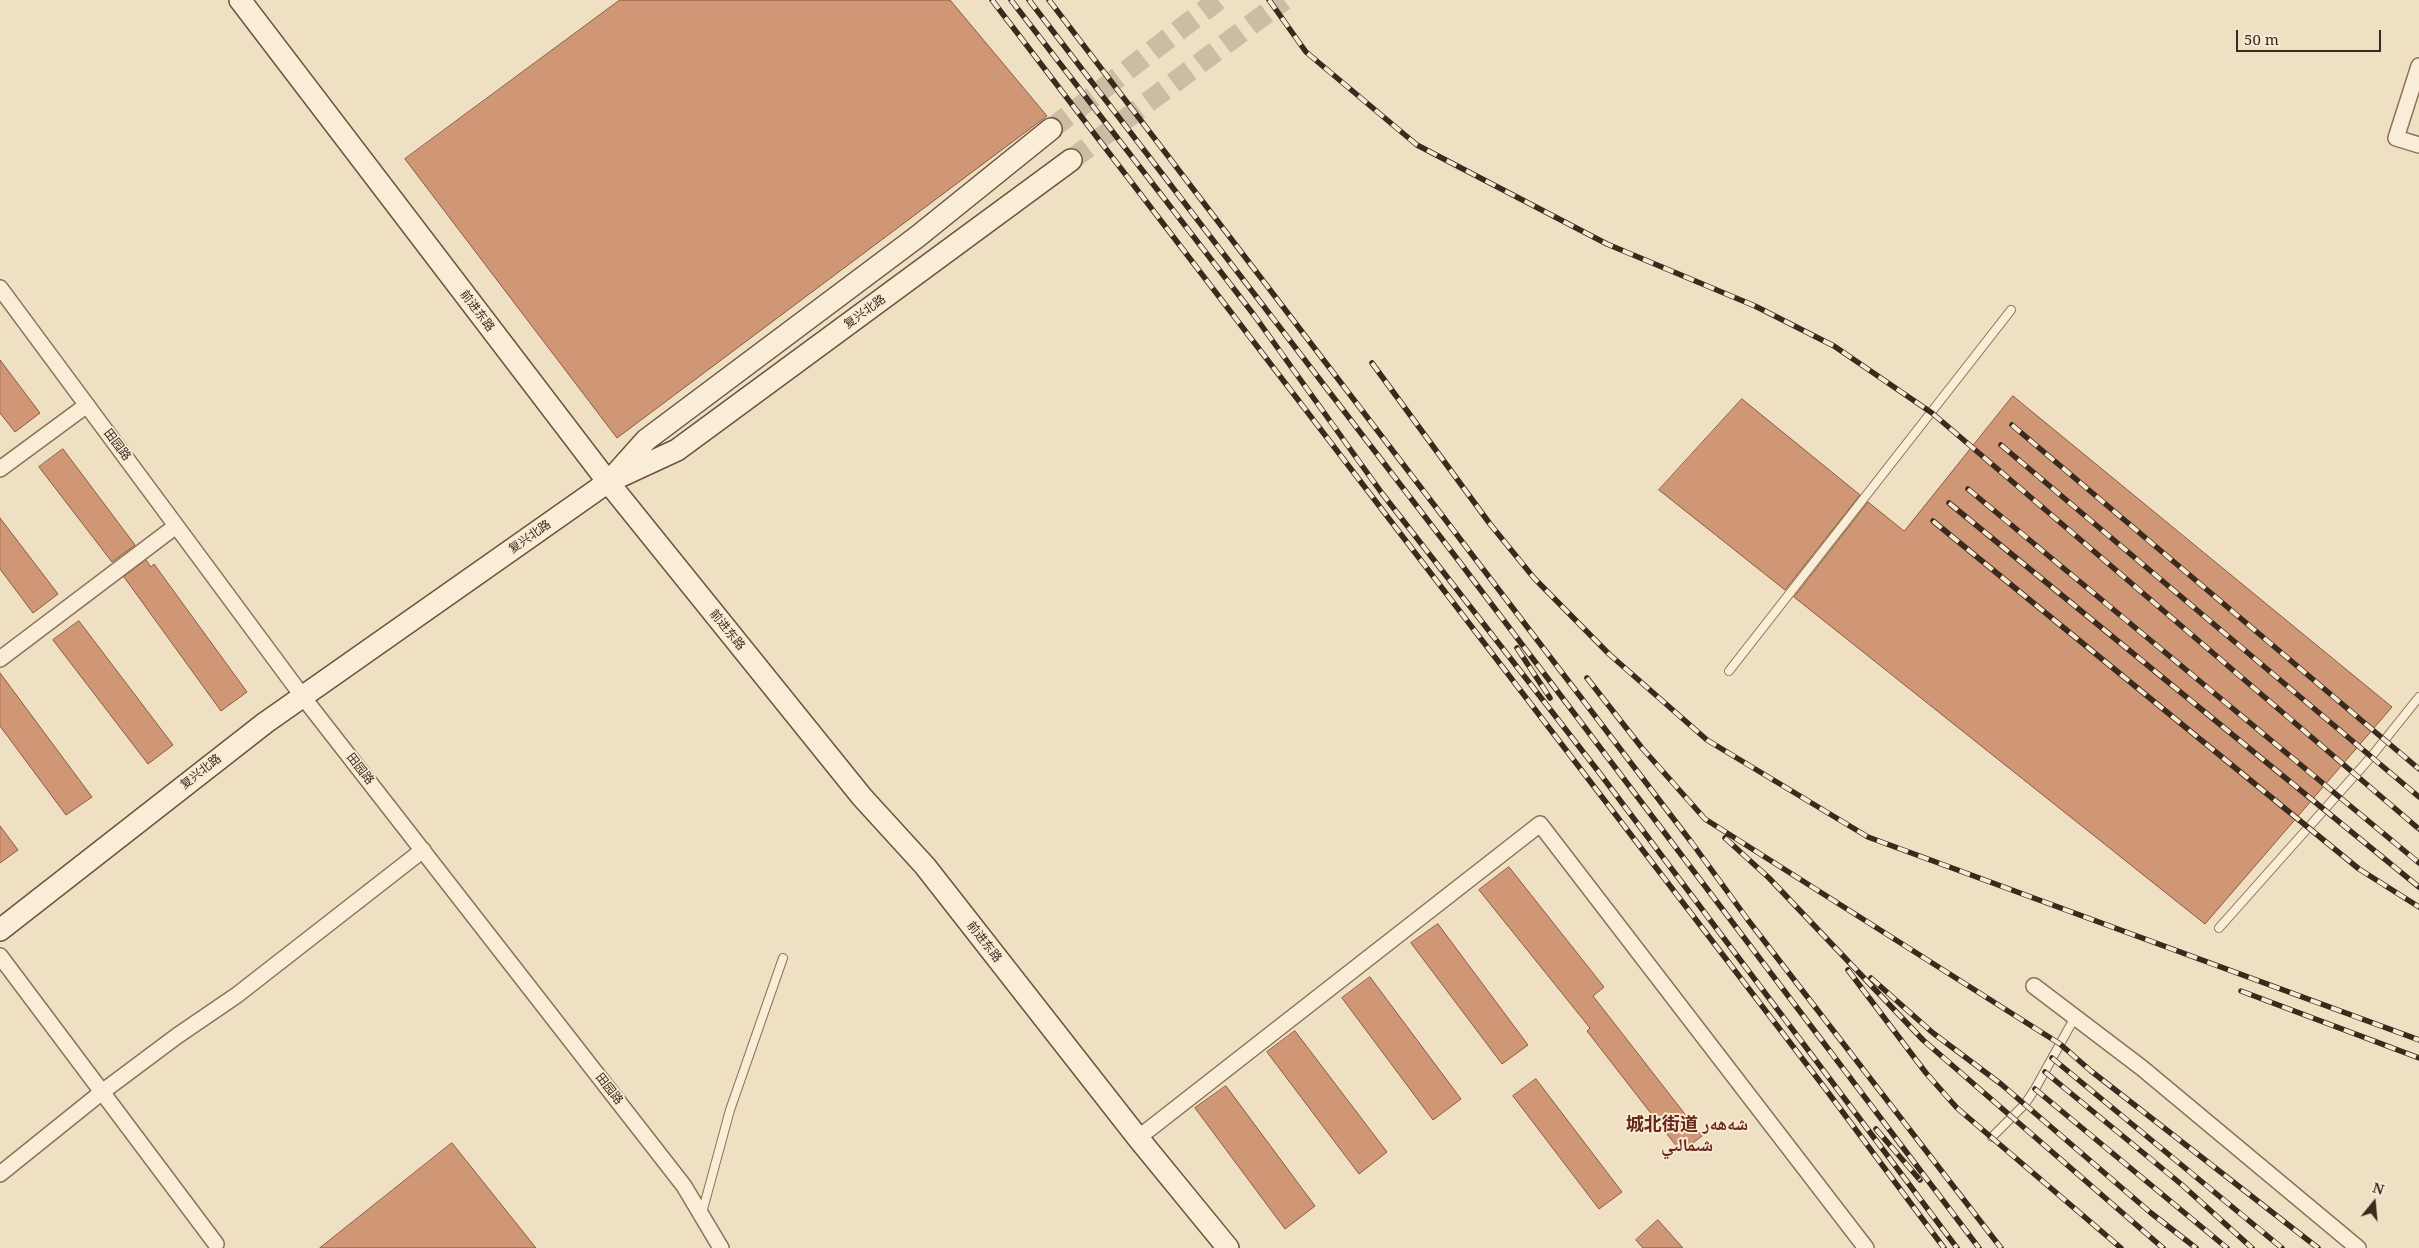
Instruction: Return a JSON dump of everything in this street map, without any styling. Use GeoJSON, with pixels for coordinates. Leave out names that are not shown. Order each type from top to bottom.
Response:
{"type":"FeatureCollection","features":[{"type":"Feature","properties":{"kind":"street","name":"前进东路"},"geometry":{"type":"LineString","coordinates":[[240,0],[608,482],[862,797],[925,866],[1138,1138],[1228,1248]]}},
{"type":"Feature","properties":{"kind":"street"},"geometry":{"type":"LineString","coordinates":[[2419,66],[2396,138],[2419,146]]}},
{"type":"Feature","properties":{"kind":"street"},"geometry":{"type":"LineString","coordinates":[[608,482],[646,440],[917,237],[1051,129]]}},
{"type":"Feature","properties":{"kind":"street","name":"复兴北路"},"geometry":{"type":"LineString","coordinates":[[0,930],[257,729],[608,482],[677,450],[1071,160]]}},
{"type":"Feature","properties":{"kind":"street","name":"田园路"},"geometry":{"type":"LineString","coordinates":[[0,288],[303,697],[684,1186],[702,1213],[721,1248]]}},
{"type":"Feature","properties":{"kind":"street"},"geometry":{"type":"LineString","coordinates":[[0,469],[87,405]]}},
{"type":"Feature","properties":{"kind":"street"},"geometry":{"type":"LineString","coordinates":[[0,659],[176,526]]}},
{"type":"Feature","properties":{"kind":"street"},"geometry":{"type":"LineString","coordinates":[[1138,1138],[1540,824],[1866,1248]]}},
{"type":"Feature","properties":{"kind":"street"},"geometry":{"type":"LineString","coordinates":[[0,1174],[102,1092],[177,1036],[237,995],[423,850]]}},
{"type":"Feature","properties":{"kind":"street"},"geometry":{"type":"LineString","coordinates":[[0,956],[216,1244]]}},
{"type":"Feature","properties":{"kind":"street"},"geometry":{"type":"LineString","coordinates":[[2034,986],[2142,1068],[2358,1248]]}},
{"type":"Feature","properties":{"kind":"lane"},"geometry":{"type":"LineString","coordinates":[[1730,671],[2011,310]]}},
{"type":"Feature","properties":{"kind":"lane"},"geometry":{"type":"LineString","coordinates":[[2219,928],[2371,757],[2419,697]]}},
{"type":"Feature","properties":{"kind":"lane"},"geometry":{"type":"LineString","coordinates":[[702,1213],[730,1110],[783,958]]}},
{"type":"Feature","properties":{"kind":"lane"},"geometry":{"type":"LineString","coordinates":[[1992,1137],[2025,1104],[2075,1017]]}},
{"type":"Feature","properties":{"kind":"building"},"geometry":{"type":"Polygon","coordinates":[[[620,0],[950,0],[1047,116],[617,438],[405,159],[620,0]]]}},
{"type":"Feature","properties":{"kind":"building"},"geometry":{"type":"Polygon","coordinates":[[[0,360],[40,413],[15,432],[0,413],[0,360]]]}},
{"type":"Feature","properties":{"kind":"building"},"geometry":{"type":"Polygon","coordinates":[[[2013,396],[2392,707],[2205,924],[1794,597],[1868,502],[1904,531],[2013,396]]]}},
{"type":"Feature","properties":{"kind":"building"},"geometry":{"type":"Polygon","coordinates":[[[1742,399],[1860,495],[1785,590],[1659,490],[1742,399]]]}},
{"type":"Feature","properties":{"kind":"building"},"geometry":{"type":"Polygon","coordinates":[[[63,449],[135,545],[112,562],[39,467],[63,449]]]}},
{"type":"Feature","properties":{"kind":"building"},"geometry":{"type":"Polygon","coordinates":[[[0,518],[58,594],[33,613],[0,569],[0,518]]]}},
{"type":"Feature","properties":{"kind":"building"},"geometry":{"type":"Polygon","coordinates":[[[146,560],[151,567],[154,564],[247,692],[221,711],[124,577],[146,560]]]}},
{"type":"Feature","properties":{"kind":"building"},"geometry":{"type":"Polygon","coordinates":[[[79,621],[173,745],[148,764],[53,640],[79,621]]]}},
{"type":"Feature","properties":{"kind":"building"},"geometry":{"type":"Polygon","coordinates":[[[0,673],[92,797],[66,815],[0,726],[0,673]]]}},
{"type":"Feature","properties":{"kind":"building"},"geometry":{"type":"Polygon","coordinates":[[[0,826],[18,850],[0,863],[0,826]]]}},
{"type":"Feature","properties":{"kind":"building"},"geometry":{"type":"Polygon","coordinates":[[[1509,867],[1604,987],[1593,996],[1702,1136],[1681,1152],[1587,1031],[1590,1028],[1479,890],[1509,867]]]}},
{"type":"Feature","properties":{"kind":"building"},"geometry":{"type":"Polygon","coordinates":[[[1438,924],[1528,1045],[1502,1064],[1411,943],[1438,924]]]}},
{"type":"Feature","properties":{"kind":"building"},"geometry":{"type":"Polygon","coordinates":[[[1370,977],[1461,1099],[1433,1120],[1342,998],[1370,977]]]}},
{"type":"Feature","properties":{"kind":"building"},"geometry":{"type":"Polygon","coordinates":[[[1295,1031],[1387,1152],[1359,1174],[1267,1052],[1295,1031]]]}},
{"type":"Feature","properties":{"kind":"building"},"geometry":{"type":"Polygon","coordinates":[[[1536,1079],[1622,1192],[1599,1209],[1513,1096],[1536,1079]]]}},
{"type":"Feature","properties":{"kind":"building"},"geometry":{"type":"Polygon","coordinates":[[[1226,1086],[1315,1206],[1285,1229],[1195,1108],[1226,1086]]]}},
{"type":"Feature","properties":{"kind":"building"},"geometry":{"type":"Polygon","coordinates":[[[452,1143],[536,1248],[320,1248],[452,1143]]]}},
{"type":"Feature","properties":{"kind":"building"},"geometry":{"type":"Polygon","coordinates":[[[1658,1220],[1683,1248],[1643,1248],[1636,1240],[1658,1220]]]}},
{"type":"Feature","properties":{"kind":"tunnel"},"geometry":{"type":"LineString","coordinates":[[1051,129],[1218,0]]}},
{"type":"Feature","properties":{"kind":"tunnel"},"geometry":{"type":"LineString","coordinates":[[1071,160],[1284,0]]}},
{"type":"Feature","properties":{"kind":"railway"},"geometry":{"type":"LineString","coordinates":[[992,0],[1824,1087],[1944,1248]]}},
{"type":"Feature","properties":{"kind":"railway"},"geometry":{"type":"LineString","coordinates":[[1011,0],[1254,315],[1381,492],[1598,771],[1957,1248]]}},
{"type":"Feature","properties":{"kind":"railway"},"geometry":{"type":"LineString","coordinates":[[1029,0],[1452,552],[1979,1248]]}},
{"type":"Feature","properties":{"kind":"railway"},"geometry":{"type":"LineString","coordinates":[[1049,0],[1692,843],[1748,920],[2001,1248]]}},
{"type":"Feature","properties":{"kind":"railway"},"geometry":{"type":"LineString","coordinates":[[1269,0],[1306,52],[1417,145],[1607,244],[1755,306],[1834,346],[1932,413],[2419,829]]}},
{"type":"Feature","properties":{"kind":"railway"},"geometry":{"type":"LineString","coordinates":[[1372,363],[1490,524],[1534,578],[1609,654],[1707,740],[1868,837],[2419,1040]]}},
{"type":"Feature","properties":{"kind":"railway"},"geometry":{"type":"LineString","coordinates":[[2012,425],[2419,769]]}},
{"type":"Feature","properties":{"kind":"railway"},"geometry":{"type":"LineString","coordinates":[[2001,445],[2419,797]]}},
{"type":"Feature","properties":{"kind":"railway"},"geometry":{"type":"LineString","coordinates":[[1968,489],[2419,863]]}},
{"type":"Feature","properties":{"kind":"railway"},"geometry":{"type":"LineString","coordinates":[[1949,503],[2419,887]]}},
{"type":"Feature","properties":{"kind":"railway"},"geometry":{"type":"LineString","coordinates":[[1933,521],[2359,869],[2419,907]]}},
{"type":"Feature","properties":{"kind":"railway"},"geometry":{"type":"LineString","coordinates":[[1517,648],[1550,698]]}},
{"type":"Feature","properties":{"kind":"railway"},"geometry":{"type":"LineString","coordinates":[[1587,678],[1642,748],[1705,819],[2060,1044],[2091,1071],[2318,1248]]}},
{"type":"Feature","properties":{"kind":"railway"},"geometry":{"type":"LineString","coordinates":[[1725,838],[1769,878],[1923,1040],[2163,1248]]}},
{"type":"Feature","properties":{"kind":"railway"},"geometry":{"type":"LineString","coordinates":[[1848,970],[1926,1073],[1957,1108],[2121,1248]]}},
{"type":"Feature","properties":{"kind":"railway"},"geometry":{"type":"LineString","coordinates":[[1871,978],[1933,1033],[2001,1084],[2151,1213],[2196,1248]]}},
{"type":"Feature","properties":{"kind":"railway"},"geometry":{"type":"LineString","coordinates":[[2241,991],[2419,1058]]}},
{"type":"Feature","properties":{"kind":"railway"},"geometry":{"type":"LineString","coordinates":[[2052,1058],[2282,1248]]}},
{"type":"Feature","properties":{"kind":"railway"},"geometry":{"type":"LineString","coordinates":[[2045,1072],[2181,1184],[2252,1248]]}},
{"type":"Feature","properties":{"kind":"railway"},"geometry":{"type":"LineString","coordinates":[[2035,1089],[2227,1248]]}},
{"type":"Feature","properties":{"kind":"railway"},"geometry":{"type":"LineString","coordinates":[[1876,1129],[1920,1180]]}},
{"type":"Feature","properties":{"kind":"district","name":"城北街道 شەھەر شىمالىي"},"geometry":{"type":"Point","coordinates":[1687,1135]}}]}
